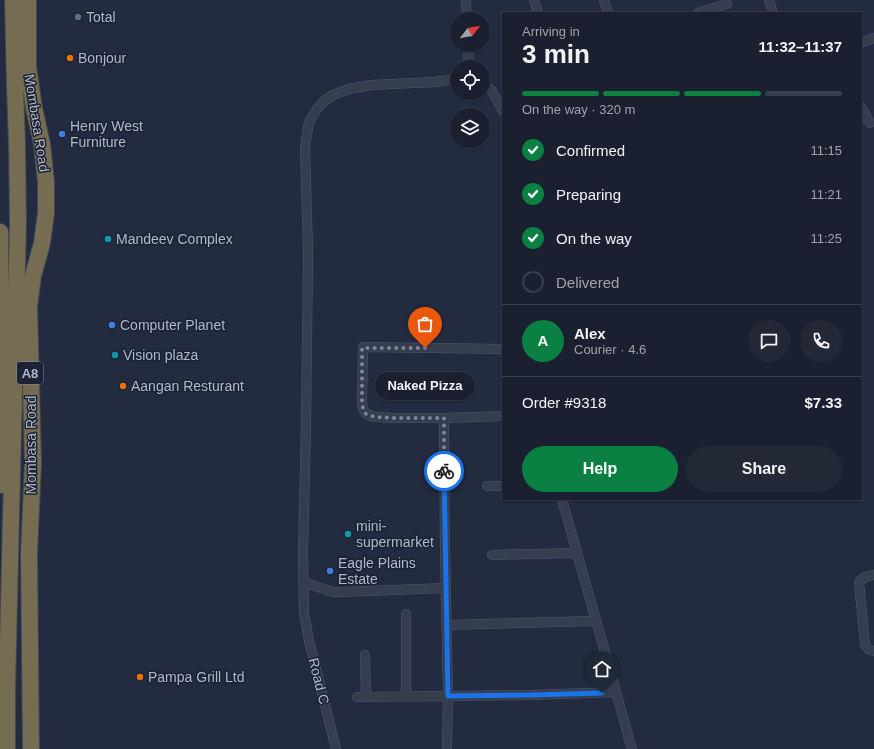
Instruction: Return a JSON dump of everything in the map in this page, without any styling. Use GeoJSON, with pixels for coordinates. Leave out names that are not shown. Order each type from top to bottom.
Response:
{"type":"FeatureCollection","features":[{"type":"Feature","properties":{"kind":"highway"},"geometry":{"type":"LineString","coordinates":[[7,749],[7,686],[18,222],[13,0]]}},
{"type":"Feature","properties":{"kind":"highway","name":"Mombasa Road"},"geometry":{"type":"LineString","coordinates":[[28,0],[28,67],[34,108],[42,144],[46,182],[46,213],[42,243],[33,276],[29,306],[33,463],[29,554],[31,749]]}},
{"type":"Feature","properties":{"kind":"highway"},"geometry":{"type":"LineString","coordinates":[[16,108],[20,83],[23,73],[28,67]]}},
{"type":"Feature","properties":{"kind":"highway"},"geometry":{"type":"LineString","coordinates":[[0,232],[1,461],[7,686]]}},
{"type":"Feature","properties":{"kind":"street"},"geometry":{"type":"LineString","coordinates":[[466,0],[467,12]]}},
{"type":"Feature","properties":{"kind":"street"},"geometry":{"type":"LineString","coordinates":[[534,0],[538,12]]}},
{"type":"Feature","properties":{"kind":"street"},"geometry":{"type":"LineString","coordinates":[[604,0],[608,12]]}},
{"type":"Feature","properties":{"kind":"street"},"geometry":{"type":"LineString","coordinates":[[769,0],[772,10]]}},
{"type":"Feature","properties":{"kind":"street"},"geometry":{"type":"LineString","coordinates":[[701,12],[727,4]]}},
{"type":"Feature","properties":{"kind":"street"},"geometry":{"type":"LineString","coordinates":[[862,43],[874,38]]}},
{"type":"Feature","properties":{"kind":"street","name":"Road C"},"geometry":{"type":"LineString","coordinates":[[336,749],[311,649],[304,613],[303,551],[308,305],[305,147],[309,122],[324,101],[333,95],[349,89],[371,84],[434,82],[450,80]]}},
{"type":"Feature","properties":{"kind":"street"},"geometry":{"type":"LineString","coordinates":[[490,89],[502,109]]}},
{"type":"Feature","properties":{"kind":"street"},"geometry":{"type":"LineString","coordinates":[[862,108],[872,123],[862,126]]}},
{"type":"Feature","properties":{"kind":"street"},"geometry":{"type":"LineString","coordinates":[[502,349],[362,348],[362,402],[363,409],[366,414],[375,417],[395,418],[502,416]]}},
{"type":"Feature","properties":{"kind":"street"},"geometry":{"type":"LineString","coordinates":[[444,418],[448,749]]}},
{"type":"Feature","properties":{"kind":"street"},"geometry":{"type":"LineString","coordinates":[[487,486],[502,486]]}},
{"type":"Feature","properties":{"kind":"street"},"geometry":{"type":"LineString","coordinates":[[562,500],[632,749]]}},
{"type":"Feature","properties":{"kind":"street"},"geometry":{"type":"LineString","coordinates":[[492,555],[577,553]]}},
{"type":"Feature","properties":{"kind":"street"},"geometry":{"type":"LineString","coordinates":[[874,575],[864,577],[859,583],[865,645],[871,651],[874,650]]}},
{"type":"Feature","properties":{"kind":"street"},"geometry":{"type":"LineString","coordinates":[[303,582],[333,592],[446,588]]}},
{"type":"Feature","properties":{"kind":"street"},"geometry":{"type":"LineString","coordinates":[[406,614],[406,697]]}},
{"type":"Feature","properties":{"kind":"street"},"geometry":{"type":"LineString","coordinates":[[446,625],[596,621]]}},
{"type":"Feature","properties":{"kind":"street"},"geometry":{"type":"LineString","coordinates":[[365,656],[361,697],[532,695],[616,692]]}},
{"type":"Feature","properties":{"kind":"way so far"},"geometry":{"type":"LineString","coordinates":[[425,348],[362,348],[363,409],[366,414],[375,417],[444,418],[444,471]]}},
{"type":"Feature","properties":{"kind":"place","name":"Total"},"geometry":{"type":"Point","coordinates":[78,17]}},
{"type":"Feature","properties":{"kind":"place","name":"Bonjour"},"geometry":{"type":"Point","coordinates":[70,58]}},
{"type":"Feature","properties":{"kind":"place","name":"Henry West Furniture"},"geometry":{"type":"Point","coordinates":[62,134]}},
{"type":"Feature","properties":{"kind":"place","name":"Mandeev Complex"},"geometry":{"type":"Point","coordinates":[108,239]}},
{"type":"Feature","properties":{"kind":"place","name":"Computer Planet"},"geometry":{"type":"Point","coordinates":[112,325]}},
{"type":"Feature","properties":{"kind":"place","name":"Naked Pizza"},"geometry":{"type":"Point","coordinates":[425,348]}},
{"type":"Feature","properties":{"kind":"place","name":"Vision plaza"},"geometry":{"type":"Point","coordinates":[115,355]}},
{"type":"Feature","properties":{"kind":"place","name":"Aangan Resturant"},"geometry":{"type":"Point","coordinates":[123,386]}},
{"type":"Feature","properties":{"kind":"place","name":"mini- supermarket"},"geometry":{"type":"Point","coordinates":[348,534]}},
{"type":"Feature","properties":{"kind":"place","name":"Eagle Plains Estate"},"geometry":{"type":"Point","coordinates":[330,571]}},
{"type":"Feature","properties":{"kind":"place","name":"Pampa Grill Ltd"},"geometry":{"type":"Point","coordinates":[140,677]}},
{"type":"Feature","properties":{"kind":"route"},"geometry":{"type":"LineString","coordinates":[[444,471],[448,696],[602,693]]}}]}
